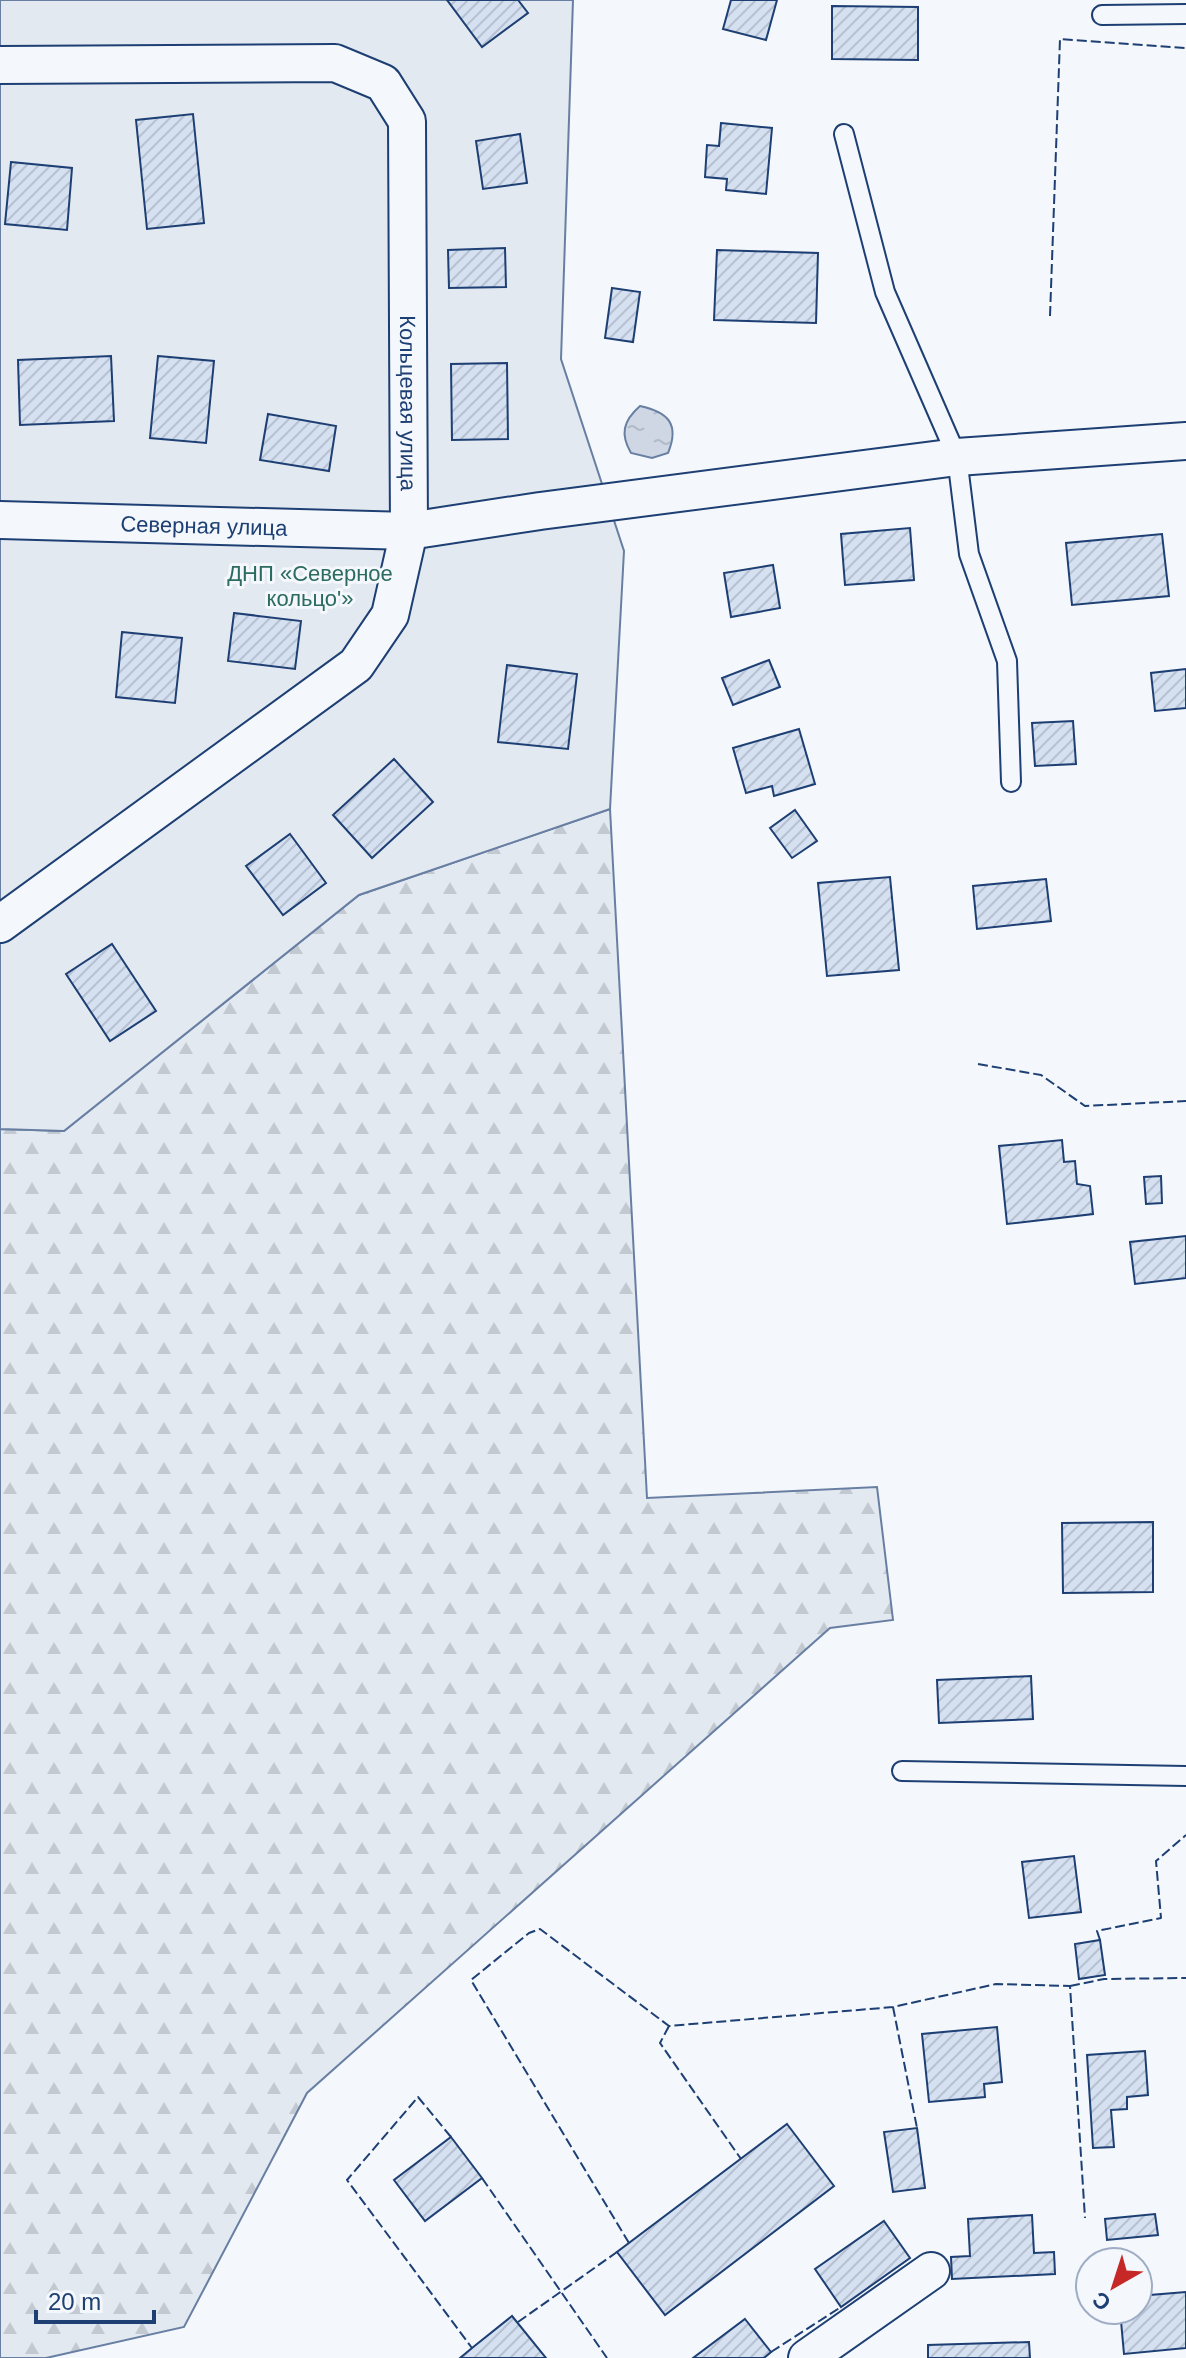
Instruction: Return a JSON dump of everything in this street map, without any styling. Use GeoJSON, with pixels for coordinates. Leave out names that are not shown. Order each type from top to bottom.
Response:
{"type":"FeatureCollection","features":[{"type":"Feature","properties":{"kind":"street","name":"Кольцевая улица"},"geometry":{"type":"LineString","coordinates":[[0,65],[335,63],[383,83],[407,121],[409,531],[390,615],[356,665],[0,924]]}},
{"type":"Feature","properties":{"kind":"street","name":"Северная улица"},"geometry":{"type":"LineString","coordinates":[[0,520],[409,531],[957,457],[1186,441]]}},
{"type":"Feature","properties":{"kind":"street"},"geometry":{"type":"LineString","coordinates":[[807,2358],[931,2271]]}},
{"type":"Feature","properties":{"kind":"lane"},"geometry":{"type":"LineString","coordinates":[[1102,15],[1186,14]]}},
{"type":"Feature","properties":{"kind":"lane"},"geometry":{"type":"LineString","coordinates":[[844,134],[885,292],[957,457],[969,554],[1007,661],[1011,782]]}},
{"type":"Feature","properties":{"kind":"lane"},"geometry":{"type":"LineString","coordinates":[[902,1771],[1186,1776]]}},
{"type":"Feature","properties":{"kind":"green space","name":"ДНП «Северное кольцо'»"},"geometry":{"type":"Polygon","coordinates":[[[0,0],[573,0],[561,359],[624,551],[610,809],[359,895],[64,1131],[0,1129],[0,0]]]}},
{"type":"Feature","properties":{"kind":"green space"},"geometry":{"type":"Polygon","coordinates":[[[610,809],[647,1498],[877,1487],[893,1620],[830,1628],[307,2093],[184,2327],[46,2358],[0,2358],[0,1129],[64,1131],[359,895],[610,809]]]}},
{"type":"Feature","properties":{"kind":"water"},"geometry":{"type":"Polygon","coordinates":[[[640,406],[658,412],[669,421],[673,434],[668,453],[652,458],[631,453],[625,440],[625,428],[640,406]]]}},
{"type":"Feature","properties":{"kind":"building"},"geometry":{"type":"Polygon","coordinates":[[[447,0],[518,0],[528,13],[482,47],[447,0]]]}},
{"type":"Feature","properties":{"kind":"building"},"geometry":{"type":"Polygon","coordinates":[[[731,0],[777,0],[766,40],[723,29],[731,0]]]}},
{"type":"Feature","properties":{"kind":"building"},"geometry":{"type":"Polygon","coordinates":[[[832,6],[918,7],[918,60],[832,59],[832,6]]]}},
{"type":"Feature","properties":{"kind":"building"},"geometry":{"type":"Polygon","coordinates":[[[193,114],[204,223],[147,229],[136,120],[193,114]]]}},
{"type":"Feature","properties":{"kind":"building"},"geometry":{"type":"Polygon","coordinates":[[[721,123],[772,128],[766,194],[726,190],[727,179],[705,177],[707,145],[719,146],[721,123]]]}},
{"type":"Feature","properties":{"kind":"building"},"geometry":{"type":"Polygon","coordinates":[[[520,134],[527,183],[483,189],[476,141],[520,134]]]}},
{"type":"Feature","properties":{"kind":"building"},"geometry":{"type":"Polygon","coordinates":[[[11,162],[72,168],[67,230],[5,224],[11,162]]]}},
{"type":"Feature","properties":{"kind":"building"},"geometry":{"type":"Polygon","coordinates":[[[505,248],[506,287],[449,288],[448,250],[505,248]]]}},
{"type":"Feature","properties":{"kind":"building"},"geometry":{"type":"Polygon","coordinates":[[[717,250],[818,253],[816,323],[714,320],[717,250]]]}},
{"type":"Feature","properties":{"kind":"building"},"geometry":{"type":"Polygon","coordinates":[[[612,288],[640,292],[633,342],[605,338],[612,288]]]}},
{"type":"Feature","properties":{"kind":"building"},"geometry":{"type":"Polygon","coordinates":[[[111,356],[114,421],[20,425],[18,360],[111,356]]]}},
{"type":"Feature","properties":{"kind":"building"},"geometry":{"type":"Polygon","coordinates":[[[158,356],[214,361],[206,443],[150,438],[158,356]]]}},
{"type":"Feature","properties":{"kind":"building"},"geometry":{"type":"Polygon","coordinates":[[[507,363],[508,439],[452,440],[451,364],[507,363]]]}},
{"type":"Feature","properties":{"kind":"building"},"geometry":{"type":"Polygon","coordinates":[[[268,414],[336,426],[329,471],[260,460],[268,414]]]}},
{"type":"Feature","properties":{"kind":"building"},"geometry":{"type":"Polygon","coordinates":[[[910,528],[914,580],[845,585],[841,534],[910,528]]]}},
{"type":"Feature","properties":{"kind":"building"},"geometry":{"type":"Polygon","coordinates":[[[1162,534],[1169,596],[1072,605],[1066,543],[1162,534]]]}},
{"type":"Feature","properties":{"kind":"building"},"geometry":{"type":"Polygon","coordinates":[[[773,565],[780,608],[731,617],[724,573],[773,565]]]}},
{"type":"Feature","properties":{"kind":"building"},"geometry":{"type":"Polygon","coordinates":[[[234,613],[301,621],[295,669],[228,661],[234,613]]]}},
{"type":"Feature","properties":{"kind":"building"},"geometry":{"type":"Polygon","coordinates":[[[122,632],[182,638],[175,703],[116,697],[122,632]]]}},
{"type":"Feature","properties":{"kind":"building"},"geometry":{"type":"Polygon","coordinates":[[[769,660],[780,687],[733,705],[722,678],[769,660]]]}},
{"type":"Feature","properties":{"kind":"building"},"geometry":{"type":"Polygon","coordinates":[[[507,665],[577,674],[568,749],[498,742],[507,665]]]}},
{"type":"Feature","properties":{"kind":"building"},"geometry":{"type":"Polygon","coordinates":[[[1186,669],[1186,708],[1155,711],[1151,673],[1186,669]]]}},
{"type":"Feature","properties":{"kind":"building"},"geometry":{"type":"Polygon","coordinates":[[[1073,721],[1076,764],[1035,766],[1032,723],[1073,721]]]}},
{"type":"Feature","properties":{"kind":"building"},"geometry":{"type":"Polygon","coordinates":[[[799,729],[815,784],[774,796],[772,786],[746,793],[733,748],[799,729]]]}},
{"type":"Feature","properties":{"kind":"building"},"geometry":{"type":"Polygon","coordinates":[[[394,759],[433,802],[372,858],[333,815],[394,759]]]}},
{"type":"Feature","properties":{"kind":"building"},"geometry":{"type":"Polygon","coordinates":[[[795,810],[817,841],[792,858],[770,828],[795,810]]]}},
{"type":"Feature","properties":{"kind":"building"},"geometry":{"type":"Polygon","coordinates":[[[290,834],[326,883],[283,915],[246,866],[290,834]]]}},
{"type":"Feature","properties":{"kind":"building"},"geometry":{"type":"Polygon","coordinates":[[[890,877],[899,970],[827,976],[818,883],[890,877]]]}},
{"type":"Feature","properties":{"kind":"building"},"geometry":{"type":"Polygon","coordinates":[[[1046,879],[1051,921],[977,929],[973,886],[1046,879]]]}},
{"type":"Feature","properties":{"kind":"building"},"geometry":{"type":"Polygon","coordinates":[[[112,944],[156,1011],[110,1041],[66,974],[112,944]]]}},
{"type":"Feature","properties":{"kind":"building"},"geometry":{"type":"Polygon","coordinates":[[[1062,1140],[1064,1162],[1075,1161],[1077,1184],[1090,1186],[1093,1214],[1007,1224],[999,1146],[1062,1140]]]}},
{"type":"Feature","properties":{"kind":"building"},"geometry":{"type":"Polygon","coordinates":[[[1161,1176],[1162,1203],[1146,1204],[1144,1177],[1161,1176]]]}},
{"type":"Feature","properties":{"kind":"building"},"geometry":{"type":"Polygon","coordinates":[[[1186,1236],[1186,1278],[1135,1284],[1130,1242],[1186,1236]]]}},
{"type":"Feature","properties":{"kind":"building"},"geometry":{"type":"Polygon","coordinates":[[[1153,1522],[1153,1592],[1063,1593],[1062,1523],[1153,1522]]]}},
{"type":"Feature","properties":{"kind":"building"},"geometry":{"type":"Polygon","coordinates":[[[1031,1676],[1033,1719],[939,1723],[937,1680],[1031,1676]]]}},
{"type":"Feature","properties":{"kind":"building"},"geometry":{"type":"Polygon","coordinates":[[[1074,1856],[1081,1912],[1029,1918],[1022,1862],[1074,1856]]]}},
{"type":"Feature","properties":{"kind":"building"},"geometry":{"type":"Polygon","coordinates":[[[1100,1940],[1105,1975],[1079,1979],[1075,1944],[1100,1940]]]}},
{"type":"Feature","properties":{"kind":"building"},"geometry":{"type":"Polygon","coordinates":[[[997,2027],[1002,2082],[984,2084],[985,2097],[929,2102],[922,2034],[997,2027]]]}},
{"type":"Feature","properties":{"kind":"building"},"geometry":{"type":"Polygon","coordinates":[[[1145,2051],[1148,2095],[1127,2097],[1127,2109],[1111,2110],[1114,2147],[1093,2148],[1087,2055],[1145,2051]]]}},
{"type":"Feature","properties":{"kind":"building"},"geometry":{"type":"Polygon","coordinates":[[[787,2124],[834,2186],[665,2315],[617,2252],[787,2124]]]}},
{"type":"Feature","properties":{"kind":"building"},"geometry":{"type":"Polygon","coordinates":[[[917,2128],[925,2188],[893,2192],[884,2132],[917,2128]]]}},
{"type":"Feature","properties":{"kind":"building"},"geometry":{"type":"Polygon","coordinates":[[[451,2137],[482,2178],[425,2221],[394,2180],[451,2137]]]}},
{"type":"Feature","properties":{"kind":"building"},"geometry":{"type":"Polygon","coordinates":[[[1155,2214],[1158,2235],[1107,2240],[1105,2219],[1155,2214]]]}},
{"type":"Feature","properties":{"kind":"building"},"geometry":{"type":"Polygon","coordinates":[[[1032,2215],[1034,2253],[1054,2252],[1055,2274],[952,2279],[951,2257],[970,2256],[968,2219],[1032,2215]]]}},
{"type":"Feature","properties":{"kind":"building"},"geometry":{"type":"Polygon","coordinates":[[[884,2221],[910,2258],[841,2307],[815,2269],[884,2221]]]}},
{"type":"Feature","properties":{"kind":"building"},"geometry":{"type":"Polygon","coordinates":[[[1186,2292],[1186,2348],[1124,2354],[1121,2326],[1154,2326],[1154,2295],[1186,2292]]]}},
{"type":"Feature","properties":{"kind":"building"},"geometry":{"type":"Polygon","coordinates":[[[512,2316],[546,2358],[460,2358],[472,2348],[512,2316]]]}},
{"type":"Feature","properties":{"kind":"building"},"geometry":{"type":"Polygon","coordinates":[[[745,2319],[771,2352],[764,2358],[693,2358],[745,2319]]]}},
{"type":"Feature","properties":{"kind":"building"},"geometry":{"type":"Polygon","coordinates":[[[1029,2342],[1030,2358],[928,2358],[928,2345],[1029,2342]]]}},
{"type":"Feature","properties":{"kind":"fence"},"geometry":{"type":"LineString","coordinates":[[1050,316],[1060,39],[1186,48]]}},
{"type":"Feature","properties":{"kind":"fence"},"geometry":{"type":"LineString","coordinates":[[978,1064],[1041,1075],[1085,1106],[1186,1101]]}},
{"type":"Feature","properties":{"kind":"fence"},"geometry":{"type":"LineString","coordinates":[[1100,1940],[1097,1931],[1161,1918],[1156,1861],[1186,1835]]}},
{"type":"Feature","properties":{"kind":"fence"},"geometry":{"type":"LineString","coordinates":[[629,2243],[471,1980],[529,1933],[540,1929],[669,2026],[893,2007],[996,1984],[1070,1986],[1085,2218]]}},
{"type":"Feature","properties":{"kind":"fence"},"geometry":{"type":"LineString","coordinates":[[1070,1986],[1104,1979],[1186,1978]]}},
{"type":"Feature","properties":{"kind":"fence"},"geometry":{"type":"LineString","coordinates":[[893,2007],[917,2128]]}},
{"type":"Feature","properties":{"kind":"fence"},"geometry":{"type":"LineString","coordinates":[[669,2026],[660,2043],[741,2159]]}},
{"type":"Feature","properties":{"kind":"fence"},"geometry":{"type":"LineString","coordinates":[[451,2137],[418,2097],[347,2180],[472,2348]]}},
{"type":"Feature","properties":{"kind":"fence"},"geometry":{"type":"LineString","coordinates":[[482,2178],[607,2358]]}},
{"type":"Feature","properties":{"kind":"fence"},"geometry":{"type":"LineString","coordinates":[[518,2322],[617,2252]]}},
{"type":"Feature","properties":{"kind":"fence"},"geometry":{"type":"LineString","coordinates":[[771,2352],[841,2307]]}}]}
